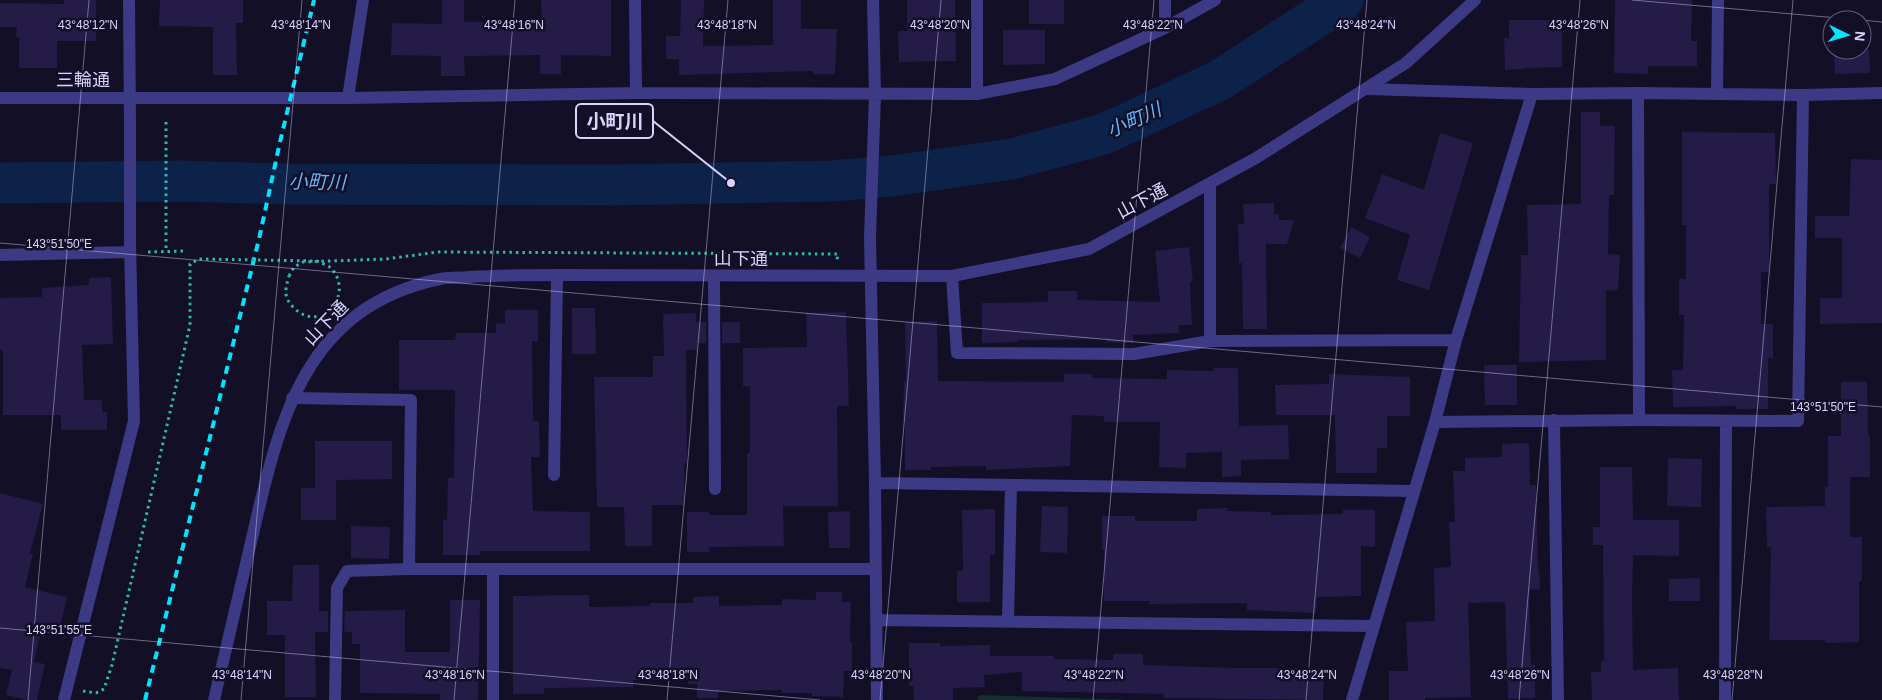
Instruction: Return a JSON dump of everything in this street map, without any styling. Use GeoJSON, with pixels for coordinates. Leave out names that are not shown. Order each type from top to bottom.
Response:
{"type":"FeatureCollection","features":[{"type":"Feature","properties":{"kind":"street","name":"三輪通"},"geometry":{"type":"LineString","coordinates":[[0,98],[129,98],[129,0]]}},
{"type":"Feature","properties":{"kind":"street"},"geometry":{"type":"LineString","coordinates":[[348,98],[364,0]]}},
{"type":"Feature","properties":{"kind":"street"},"geometry":{"type":"LineString","coordinates":[[635,0],[636,93]]}},
{"type":"Feature","properties":{"kind":"street"},"geometry":{"type":"LineString","coordinates":[[873,0],[875,94],[870,238],[876,483],[876,700]]}},
{"type":"Feature","properties":{"kind":"street"},"geometry":{"type":"LineString","coordinates":[[976,0],[977,94]]}},
{"type":"Feature","properties":{"kind":"street"},"geometry":{"type":"LineString","coordinates":[[1165,0],[1165,28]]}},
{"type":"Feature","properties":{"kind":"street"},"geometry":{"type":"LineString","coordinates":[[64,700],[134,421],[129,98],[348,98],[636,93],[977,94],[1055,79],[1165,28],[1215,0]]}},
{"type":"Feature","properties":{"kind":"street","name":"山下通"},"geometry":{"type":"LineString","coordinates":[[214,700],[267,473],[292,398],[314,360],[339,330],[362,310],[402,290],[441,279],[557,275],[952,276],[1089,249],[1256,158],[1366,89],[1406,63],[1475,0]]}},
{"type":"Feature","properties":{"kind":"street"},"geometry":{"type":"LineString","coordinates":[[1717,94],[1718,0]]}},
{"type":"Feature","properties":{"kind":"street"},"geometry":{"type":"LineString","coordinates":[[1366,89],[1532,94],[1638,93],[1803,96],[1882,93]]}},
{"type":"Feature","properties":{"kind":"street"},"geometry":{"type":"LineString","coordinates":[[1638,93],[1639,420]]}},
{"type":"Feature","properties":{"kind":"street"},"geometry":{"type":"LineString","coordinates":[[1352,700],[1435,422],[1456,340],[1532,94]]}},
{"type":"Feature","properties":{"kind":"street"},"geometry":{"type":"LineString","coordinates":[[1435,422],[1639,420],[1798,422],[1803,96]]}},
{"type":"Feature","properties":{"kind":"street"},"geometry":{"type":"LineString","coordinates":[[1210,184],[1210,341]]}},
{"type":"Feature","properties":{"kind":"street"},"geometry":{"type":"LineString","coordinates":[[0,254],[130,247]]}},
{"type":"Feature","properties":{"kind":"street"},"geometry":{"type":"LineString","coordinates":[[554,475],[557,275]]}},
{"type":"Feature","properties":{"kind":"street"},"geometry":{"type":"LineString","coordinates":[[714,276],[715,489]]}},
{"type":"Feature","properties":{"kind":"street"},"geometry":{"type":"LineString","coordinates":[[952,276],[957,354],[1134,354],[1210,341],[1456,340]]}},
{"type":"Feature","properties":{"kind":"street"},"geometry":{"type":"LineString","coordinates":[[292,398],[411,400],[409,569]]}},
{"type":"Feature","properties":{"kind":"street"},"geometry":{"type":"LineString","coordinates":[[1554,420],[1558,700]]}},
{"type":"Feature","properties":{"kind":"street"},"geometry":{"type":"LineString","coordinates":[[1725,700],[1726,421]]}},
{"type":"Feature","properties":{"kind":"street"},"geometry":{"type":"LineString","coordinates":[[876,483],[1414,492]]}},
{"type":"Feature","properties":{"kind":"street"},"geometry":{"type":"LineString","coordinates":[[1008,621],[1011,485]]}},
{"type":"Feature","properties":{"kind":"street"},"geometry":{"type":"LineString","coordinates":[[334,700],[337,588],[347,571],[409,569],[876,569]]}},
{"type":"Feature","properties":{"kind":"street"},"geometry":{"type":"LineString","coordinates":[[493,569],[493,700]]}},
{"type":"Feature","properties":{"kind":"street"},"geometry":{"type":"LineString","coordinates":[[876,620],[1373,626]]}},
{"type":"Feature","properties":{"kind":"path"},"geometry":{"type":"LineString","coordinates":[[166,122],[166,251]]}},
{"type":"Feature","properties":{"kind":"path"},"geometry":{"type":"LineString","coordinates":[[130,247],[184,251]]}},
{"type":"Feature","properties":{"kind":"path"},"geometry":{"type":"LineString","coordinates":[[83,692],[96,693],[104,689],[112,664],[190,325],[190,264],[199,258],[317,260],[330,268],[339,283],[339,293],[335,306],[327,313],[318,317],[305,316],[297,311],[290,303],[285,292],[289,276]]}},
{"type":"Feature","properties":{"kind":"green space"},"geometry":{"type":"Polygon","coordinates":[[[979,695],[1132,700],[977,700],[979,695]]]}},
{"type":"Feature","properties":{"kind":"building"},"geometry":{"type":"Polygon","coordinates":[[[64,0],[96,0],[96,41],[57,41],[57,68],[19,68],[19,37],[16,37],[17,27],[0,27],[0,3],[64,4],[64,0]]]}},
{"type":"Feature","properties":{"kind":"building"},"geometry":{"type":"Polygon","coordinates":[[[160,0],[243,0],[243,23],[236,23],[237,75],[213,75],[213,27],[159,26],[160,0]]]}},
{"type":"Feature","properties":{"kind":"building"},"geometry":{"type":"Polygon","coordinates":[[[442,0],[464,0],[464,22],[542,21],[541,0],[611,0],[611,56],[561,55],[561,74],[540,74],[540,55],[464,56],[465,76],[441,76],[441,56],[391,55],[392,23],[442,24],[442,0]]]}},
{"type":"Feature","properties":{"kind":"building"},"geometry":{"type":"Polygon","coordinates":[[[681,0],[704,0],[703,46],[773,45],[773,0],[801,0],[801,29],[837,29],[835,74],[813,74],[813,71],[679,75],[679,59],[666,59],[666,36],[680,36],[681,0]]]}},
{"type":"Feature","properties":{"kind":"building"},"geometry":{"type":"Polygon","coordinates":[[[907,0],[955,0],[956,61],[899,62],[898,31],[907,31],[907,0]]]}},
{"type":"Feature","properties":{"kind":"building"},"geometry":{"type":"Polygon","coordinates":[[[1029,0],[1064,0],[1064,24],[1029,24],[1029,0]]]}},
{"type":"Feature","properties":{"kind":"building"},"geometry":{"type":"Polygon","coordinates":[[[1615,0],[1692,0],[1691,41],[1697,41],[1697,66],[1648,66],[1648,74],[1614,73],[1615,0]]]}},
{"type":"Feature","properties":{"kind":"building"},"geometry":{"type":"Polygon","coordinates":[[[1509,20],[1562,20],[1562,67],[1505,70],[1504,38],[1509,38],[1509,20]]]}},
{"type":"Feature","properties":{"kind":"building"},"geometry":{"type":"Polygon","coordinates":[[[1003,30],[1045,30],[1045,64],[1003,65],[1003,30]]]}},
{"type":"Feature","properties":{"kind":"building"},"geometry":{"type":"Polygon","coordinates":[[[1834,60],[1869,60],[1870,73],[1835,74],[1834,60]]]}},
{"type":"Feature","properties":{"kind":"building"},"geometry":{"type":"Polygon","coordinates":[[[1581,112],[1600,112],[1600,126],[1615,126],[1614,195],[1609,195],[1608,254],[1620,255],[1618,291],[1606,290],[1606,360],[1519,362],[1521,255],[1528,255],[1527,205],[1581,204],[1581,112]]]}},
{"type":"Feature","properties":{"kind":"building"},"geometry":{"type":"Polygon","coordinates":[[[1682,132],[1775,133],[1776,184],[1769,184],[1769,272],[1761,272],[1761,324],[1773,324],[1773,358],[1768,358],[1768,409],[1736,409],[1736,406],[1673,407],[1672,370],[1683,370],[1684,315],[1679,315],[1679,279],[1686,279],[1686,225],[1682,225],[1682,132]]]}},
{"type":"Feature","properties":{"kind":"building"},"geometry":{"type":"Polygon","coordinates":[[[1440,133],[1473,143],[1429,290],[1397,280],[1410,235],[1365,218],[1382,174],[1424,190],[1440,133]]]}},
{"type":"Feature","properties":{"kind":"building"},"geometry":{"type":"Polygon","coordinates":[[[1851,159],[1882,160],[1882,323],[1820,324],[1820,298],[1842,298],[1842,238],[1815,238],[1815,216],[1849,216],[1851,159]]]}},
{"type":"Feature","properties":{"kind":"building"},"geometry":{"type":"Polygon","coordinates":[[[1274,203],[1274,214],[1279,214],[1279,220],[1294,220],[1287,244],[1266,244],[1267,329],[1243,329],[1242,263],[1239,263],[1238,224],[1244,224],[1243,204],[1274,203]]]}},
{"type":"Feature","properties":{"kind":"building"},"geometry":{"type":"Polygon","coordinates":[[[1351,227],[1370,237],[1360,258],[1340,248],[1351,227]]]}},
{"type":"Feature","properties":{"kind":"building"},"geometry":{"type":"Polygon","coordinates":[[[1189,247],[1193,281],[1190,282],[1192,325],[1179,325],[1179,333],[1133,335],[1133,343],[1106,342],[1106,339],[1018,340],[1018,342],[982,343],[982,303],[1048,302],[1048,291],[1077,291],[1077,300],[1160,302],[1155,251],[1189,247]]]}},
{"type":"Feature","properties":{"kind":"building"},"geometry":{"type":"Polygon","coordinates":[[[111,277],[113,344],[82,345],[84,400],[102,400],[102,412],[107,412],[107,430],[61,430],[61,415],[3,415],[3,350],[0,350],[0,298],[42,297],[42,288],[89,285],[89,278],[111,277]]]}},
{"type":"Feature","properties":{"kind":"building"},"geometry":{"type":"Polygon","coordinates":[[[572,308],[595,308],[596,354],[572,354],[572,308]]]}},
{"type":"Feature","properties":{"kind":"building"},"geometry":{"type":"Polygon","coordinates":[[[505,310],[538,310],[538,341],[532,341],[533,421],[539,421],[540,457],[531,457],[533,511],[590,512],[590,551],[480,551],[480,555],[443,555],[443,520],[447,520],[448,478],[454,478],[455,390],[399,390],[399,340],[455,340],[456,333],[496,333],[496,323],[505,324],[505,310]]]}},
{"type":"Feature","properties":{"kind":"building"},"geometry":{"type":"Polygon","coordinates":[[[846,312],[849,406],[837,406],[838,506],[783,506],[784,546],[709,547],[709,552],[687,552],[687,512],[709,512],[709,515],[747,515],[747,453],[750,453],[750,386],[743,386],[743,348],[807,347],[806,313],[846,312]]]}},
{"type":"Feature","properties":{"kind":"building"},"geometry":{"type":"Polygon","coordinates":[[[696,313],[696,322],[706,322],[706,343],[697,343],[697,350],[686,350],[687,463],[684,463],[684,505],[652,505],[652,546],[625,546],[624,507],[597,507],[594,377],[653,377],[653,356],[664,356],[663,314],[696,313]]]}},
{"type":"Feature","properties":{"kind":"building"},"geometry":{"type":"Polygon","coordinates":[[[937,321],[938,381],[1064,382],[1064,374],[1092,374],[1092,378],[1167,379],[1167,370],[1214,371],[1214,368],[1238,368],[1239,426],[1288,425],[1289,459],[1241,460],[1241,476],[1222,477],[1222,452],[1186,453],[1186,468],[1159,467],[1160,422],[1104,422],[1104,416],[1072,415],[1070,466],[986,470],[986,466],[931,467],[931,470],[905,470],[905,421],[903,421],[904,381],[906,381],[905,322],[937,321]]]}},
{"type":"Feature","properties":{"kind":"building"},"geometry":{"type":"Polygon","coordinates":[[[722,322],[740,322],[740,343],[722,343],[722,322]]]}},
{"type":"Feature","properties":{"kind":"building"},"geometry":{"type":"Polygon","coordinates":[[[1484,365],[1517,365],[1517,405],[1485,405],[1484,365]]]}},
{"type":"Feature","properties":{"kind":"building"},"geometry":{"type":"Polygon","coordinates":[[[1329,374],[1410,377],[1410,416],[1387,416],[1387,448],[1377,448],[1377,473],[1336,473],[1335,415],[1276,415],[1275,385],[1329,384],[1329,374]]]}},
{"type":"Feature","properties":{"kind":"building"},"geometry":{"type":"Polygon","coordinates":[[[1841,382],[1867,382],[1870,477],[1850,477],[1850,537],[1862,537],[1862,581],[1859,581],[1859,642],[1825,643],[1825,640],[1769,640],[1771,547],[1767,547],[1766,507],[1825,506],[1825,487],[1828,487],[1828,436],[1841,436],[1841,382]]]}},
{"type":"Feature","properties":{"kind":"building"},"geometry":{"type":"Polygon","coordinates":[[[315,441],[392,441],[392,479],[336,480],[336,520],[301,520],[301,488],[315,488],[315,441]]]}},
{"type":"Feature","properties":{"kind":"building"},"geometry":{"type":"Polygon","coordinates":[[[1529,443],[1530,485],[1536,485],[1540,589],[1530,590],[1529,602],[1531,665],[1535,665],[1535,698],[1508,699],[1505,602],[1468,603],[1471,697],[1389,700],[1389,671],[1408,671],[1406,622],[1435,621],[1434,568],[1451,567],[1449,522],[1455,522],[1453,471],[1465,471],[1465,458],[1502,457],[1502,444],[1529,443]]]}},
{"type":"Feature","properties":{"kind":"building"},"geometry":{"type":"Polygon","coordinates":[[[1668,458],[1702,459],[1701,507],[1667,506],[1668,458]]]}},
{"type":"Feature","properties":{"kind":"building"},"geometry":{"type":"Polygon","coordinates":[[[1600,467],[1632,467],[1633,520],[1679,520],[1679,556],[1633,555],[1632,599],[1633,670],[1678,668],[1679,700],[1592,700],[1591,672],[1601,672],[1601,661],[1604,661],[1603,545],[1593,545],[1593,527],[1600,527],[1600,467]]]}},
{"type":"Feature","properties":{"kind":"building"},"geometry":{"type":"Polygon","coordinates":[[[0,493],[43,504],[30,553],[33,554],[25,587],[67,597],[59,631],[42,627],[34,662],[45,664],[37,700],[6,695],[12,670],[0,668],[0,493]]]}},
{"type":"Feature","properties":{"kind":"building"},"geometry":{"type":"Polygon","coordinates":[[[1042,506],[1068,507],[1067,553],[1040,552],[1042,506]]]}},
{"type":"Feature","properties":{"kind":"building"},"geometry":{"type":"Polygon","coordinates":[[[1227,508],[1227,511],[1271,512],[1271,515],[1343,514],[1343,510],[1375,510],[1375,547],[1361,546],[1361,596],[1317,597],[1316,613],[1247,610],[1247,603],[1150,604],[1150,601],[1104,601],[1102,516],[1135,516],[1135,521],[1197,521],[1197,509],[1227,508]]]}},
{"type":"Feature","properties":{"kind":"building"},"geometry":{"type":"Polygon","coordinates":[[[995,509],[995,555],[990,555],[990,602],[957,602],[957,571],[963,570],[962,510],[995,509]]]}},
{"type":"Feature","properties":{"kind":"building"},"geometry":{"type":"Polygon","coordinates":[[[850,511],[850,548],[829,548],[828,512],[850,511]]]}},
{"type":"Feature","properties":{"kind":"building"},"geometry":{"type":"Polygon","coordinates":[[[351,526],[390,527],[389,559],[351,558],[351,526]]]}},
{"type":"Feature","properties":{"kind":"building"},"geometry":{"type":"Polygon","coordinates":[[[293,565],[319,565],[319,611],[328,611],[328,632],[315,632],[316,697],[285,697],[285,635],[267,635],[267,601],[292,601],[293,565]]]}},
{"type":"Feature","properties":{"kind":"building"},"geometry":{"type":"Polygon","coordinates":[[[1700,578],[1700,601],[1669,601],[1669,579],[1700,578]]]}},
{"type":"Feature","properties":{"kind":"building"},"geometry":{"type":"Polygon","coordinates":[[[816,592],[842,592],[842,602],[851,602],[850,642],[852,642],[852,671],[844,671],[843,697],[812,696],[812,693],[782,693],[782,690],[718,691],[718,698],[697,698],[697,684],[688,684],[688,680],[633,680],[633,687],[544,688],[544,694],[513,694],[513,596],[589,595],[589,607],[650,606],[650,603],[693,603],[693,597],[719,596],[719,606],[782,605],[782,599],[816,600],[816,592]]]}},
{"type":"Feature","properties":{"kind":"building"},"geometry":{"type":"Polygon","coordinates":[[[450,600],[480,600],[478,700],[440,700],[440,694],[360,693],[360,644],[352,644],[352,632],[344,632],[345,611],[405,610],[405,652],[450,652],[450,600]]]}},
{"type":"Feature","properties":{"kind":"building"},"geometry":{"type":"Polygon","coordinates":[[[909,643],[940,643],[940,646],[990,645],[990,656],[1054,656],[1054,659],[1113,660],[1113,654],[1143,654],[1143,665],[1324,668],[1323,700],[1164,698],[1164,694],[1022,691],[1022,672],[984,675],[985,687],[953,688],[953,700],[914,700],[913,686],[909,686],[909,643]]]}},
{"type":"Feature","properties":{"kind":"waterway","name":"小町川"},"geometry":{"type":"LineString","coordinates":[[0,183],[181,181],[286,184],[611,185],[831,181],[892,176],[1012,159],[1104,134],[1220,80],[1343,0]]}},
{"type":"Feature","properties":{"kind":"railway"},"geometry":{"type":"LineString","coordinates":[[145,700],[259,239],[314,0]]}},
{"type":"Feature","properties":{"kind":"place","name":"小町川"},"geometry":{"type":"Point","coordinates":[731,183]}}]}
